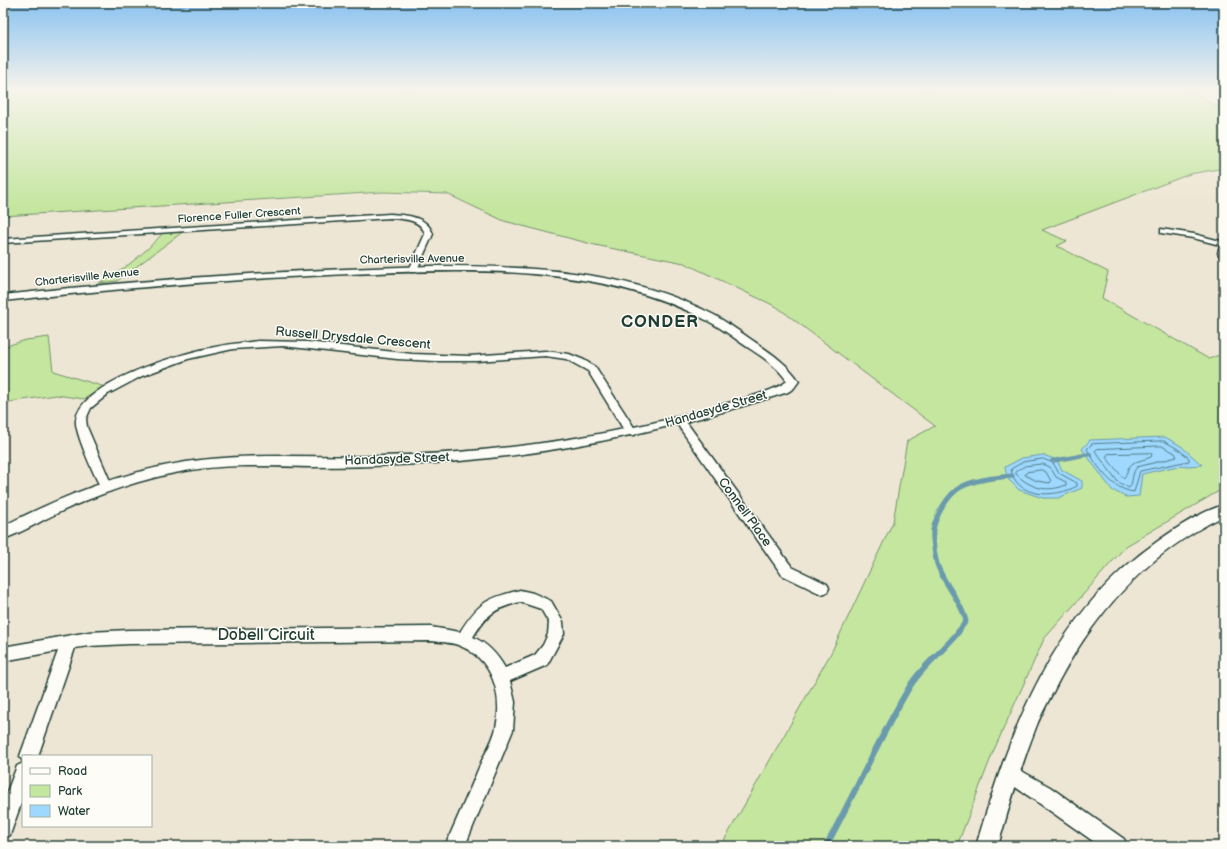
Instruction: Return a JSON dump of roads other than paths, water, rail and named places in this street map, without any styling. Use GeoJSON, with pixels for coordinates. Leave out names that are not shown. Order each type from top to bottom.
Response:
{"type":"FeatureCollection","features":[{"type":"Feature","properties":{"kind":"street","name":"Florence Fuller Crescent"},"geometry":{"type":"LineString","coordinates":[[3,241],[390,216],[417,221],[428,229],[428,234],[413,270]]}},
{"type":"Feature","properties":{"kind":"street"},"geometry":{"type":"LineString","coordinates":[[1164,231],[1194,236],[1224,245],[1222,253],[1224,256]]}},
{"type":"Feature","properties":{"kind":"street","name":"Charterisville Avenue"},"geometry":{"type":"LineString","coordinates":[[3,298],[224,278],[413,270],[493,270],[547,273],[580,277],[632,288],[701,313],[757,348],[785,371],[793,381]]}},
{"type":"Feature","properties":{"kind":"street","name":"Russell Drysdale Crescent"},"geometry":{"type":"LineString","coordinates":[[107,488],[81,427],[82,416],[88,405],[106,390],[153,367],[195,354],[237,346],[279,344],[306,345],[367,354],[425,358],[492,357],[542,353],[564,355],[583,362],[592,369],[631,432]]}},
{"type":"Feature","properties":{"kind":"street","name":"Handasyde Street"},"geometry":{"type":"LineString","coordinates":[[3,533],[64,503],[107,488],[170,470],[211,463],[251,460],[383,461],[458,457],[565,445],[680,421],[784,389],[793,381]]}},
{"type":"Feature","properties":{"kind":"street","name":"Connell Place"},"geometry":{"type":"LineString","coordinates":[[680,421],[787,571],[822,588]]}},
{"type":"Feature","properties":{"kind":"street"},"geometry":{"type":"LineString","coordinates":[[986,846],[1023,732],[1056,664],[1074,636],[1112,588],[1152,552],[1196,524],[1224,510]]}},
{"type":"Feature","properties":{"kind":"street"},"geometry":{"type":"LineString","coordinates":[[463,640],[477,618],[496,602],[520,596],[533,599],[546,605],[556,622],[556,634],[548,650],[541,660],[502,678]]}},
{"type":"Feature","properties":{"kind":"street","name":"Dobell Circuit"},"geometry":{"type":"LineString","coordinates":[[3,654],[70,642],[129,637],[415,634],[452,636],[463,640],[473,645],[490,659],[502,678],[506,690],[507,716],[504,730],[455,846]]}},
{"type":"Feature","properties":{"kind":"street"},"geometry":{"type":"LineString","coordinates":[[29,755],[70,642]]}},
{"type":"Feature","properties":{"kind":"street"},"geometry":{"type":"LineString","coordinates":[[1009,773],[1117,846]]}},
{"type":"Feature","properties":{"kind":"street"},"geometry":{"type":"LineString","coordinates":[[3,828],[22,775]]}},
{"type":"Feature","properties":{"kind":"water"},"geometry":{"type":"Polygon","coordinates":[[[1165,437],[1181,446],[1202,465],[1173,467],[1142,474],[1139,496],[1126,497],[1112,490],[1082,449],[1090,440],[1165,437]]]}},
{"type":"Feature","properties":{"kind":"water"},"geometry":{"type":"Polygon","coordinates":[[[1043,455],[1057,460],[1062,470],[1082,481],[1082,488],[1058,498],[1043,498],[1019,490],[1007,478],[1005,467],[1022,458],[1043,455]]]}},
{"type":"Feature","properties":{"kind":"waterway"},"geometry":{"type":"LineString","coordinates":[[1052,461],[1090,454]]}},
{"type":"Feature","properties":{"kind":"waterway"},"geometry":{"type":"LineString","coordinates":[[958,632],[966,621],[964,613],[940,572],[937,564],[933,537],[935,524],[947,500],[956,490],[967,484],[992,478],[1012,476]]}},
{"type":"Feature","properties":{"kind":"waterway"},"geometry":{"type":"LineString","coordinates":[[826,846],[888,725],[910,686],[921,671],[959,631]]}},
{"type":"Feature","properties":{"kind":"district","name":"CONDER"},"geometry":{"type":"Point","coordinates":[660,322]}}]}
